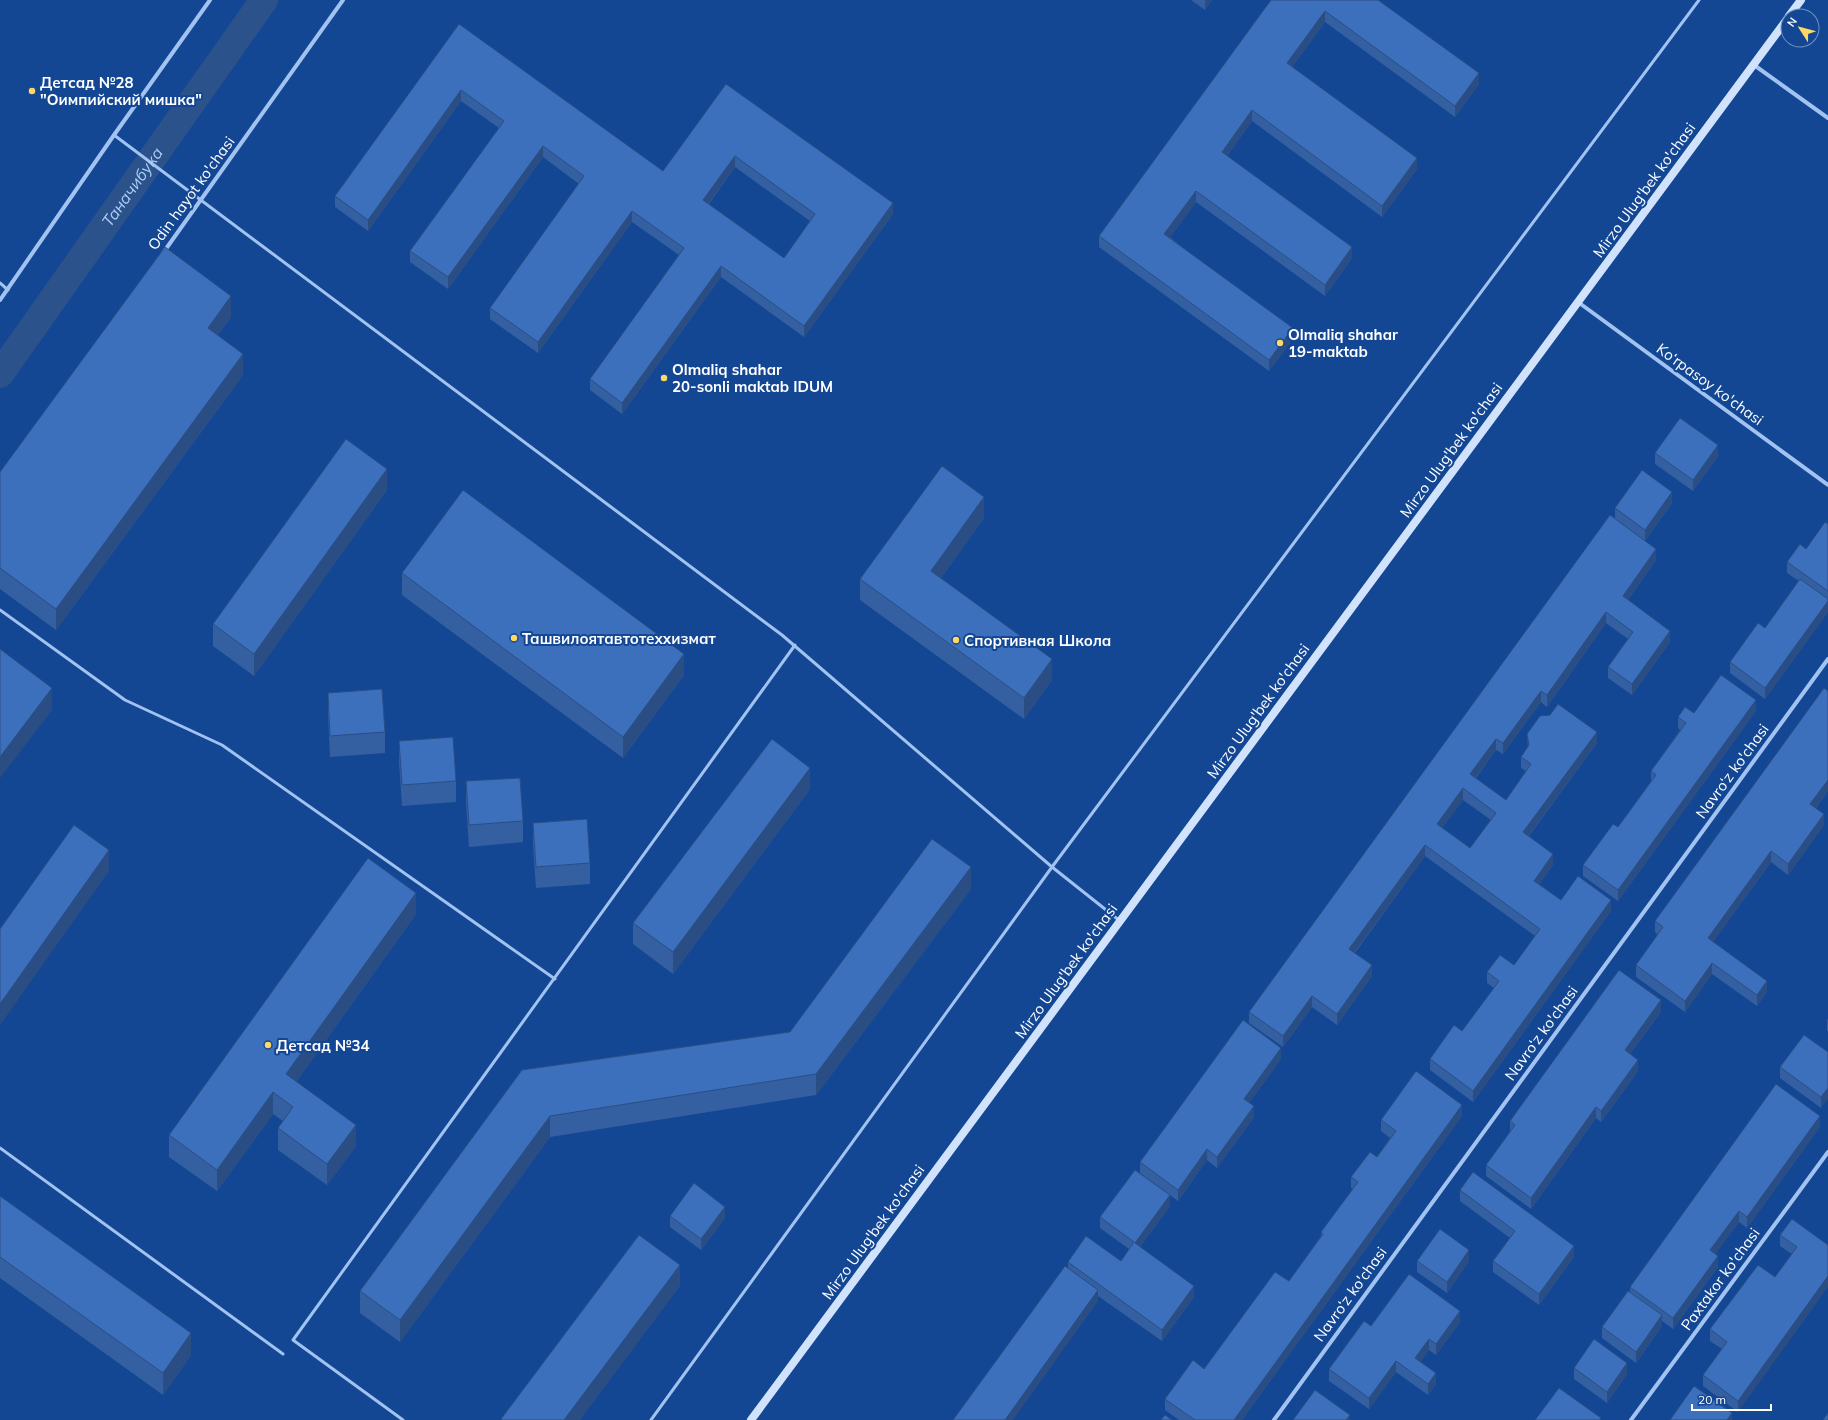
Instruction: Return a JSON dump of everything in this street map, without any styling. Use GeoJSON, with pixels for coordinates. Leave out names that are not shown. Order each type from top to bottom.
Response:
{"type":"FeatureCollection","features":[{"type":"Feature","properties":{"kind":"main road","name":"Mirzo Ulug'bek ko'chasi"},"geometry":{"type":"LineString","coordinates":[[751,1420],[1780,29]]}},
{"type":"Feature","properties":{"kind":"street"},"geometry":{"type":"LineString","coordinates":[[0,300],[210,0]]}},
{"type":"Feature","properties":{"kind":"street","name":"Odin hayot ko'chasi"},"geometry":{"type":"LineString","coordinates":[[159,259],[343,0]]}},
{"type":"Feature","properties":{"kind":"street"},"geometry":{"type":"LineString","coordinates":[[1753,65],[1828,118]]}},
{"type":"Feature","properties":{"kind":"street","name":"Ko‘rpasoy ko'chasi"},"geometry":{"type":"LineString","coordinates":[[1578,302],[1828,485]]}},
{"type":"Feature","properties":{"kind":"street","name":"Navro‘z ko'chasi"},"geometry":{"type":"LineString","coordinates":[[1274,1420],[1828,659]]}},
{"type":"Feature","properties":{"kind":"street","name":"Paxtakor ko'chasi"},"geometry":{"type":"LineString","coordinates":[[1630,1420],[1828,1152]]}},
{"type":"Feature","properties":{"kind":"lane"},"geometry":{"type":"LineString","coordinates":[[651,1420],[1052,867],[1699,0]]}},
{"type":"Feature","properties":{"kind":"lane"},"geometry":{"type":"LineString","coordinates":[[114,136],[429,370],[795,646],[1052,867],[1120,921]]}},
{"type":"Feature","properties":{"kind":"lane"},"geometry":{"type":"LineString","coordinates":[[0,283],[8,290]]}},
{"type":"Feature","properties":{"kind":"lane"},"geometry":{"type":"LineString","coordinates":[[0,610],[125,700],[222,745],[555,980]]}},
{"type":"Feature","properties":{"kind":"lane"},"geometry":{"type":"LineString","coordinates":[[403,1420],[293,1340],[555,980],[795,646]]}},
{"type":"Feature","properties":{"kind":"lane"},"geometry":{"type":"LineString","coordinates":[[0,1148],[283,1354]]}},
{"type":"Feature","properties":{"kind":"building"},"geometry":{"type":"Polygon","coordinates":[[[1271,0],[1378,0],[1479,73],[1455,106],[1325,11],[1287,63],[1417,158],[1382,206],[1252,110],[1222,152],[1352,247],[1325,285],[1196,191],[1164,234],[1293,328],[1269,360],[1099,236],[1271,0]]]}},
{"type":"Feature","properties":{"kind":"building"},"geometry":{"type":"Polygon","coordinates":[[[459,24],[663,171],[726,84],[893,203],[804,326],[721,266],[622,403],[590,379],[684,248],[632,211],[538,342],[490,308],[584,176],[543,146],[448,277],[410,251],[504,121],[461,90],[368,220],[335,196],[459,24]],[[735,156],[703,200],[784,258],[815,214],[735,156]]]}},
{"type":"Feature","properties":{"kind":"building"},"geometry":{"type":"Polygon","coordinates":[[[165,247],[231,296],[208,328],[243,354],[56,609],[0,568],[0,472],[165,247]]]}},
{"type":"Feature","properties":{"kind":"building"},"geometry":{"type":"Polygon","coordinates":[[[1680,418],[1718,445],[1693,480],[1655,453],[1680,418]]]}},
{"type":"Feature","properties":{"kind":"building"},"geometry":{"type":"Polygon","coordinates":[[[346,439],[387,469],[254,654],[213,624],[346,439]]]}},
{"type":"Feature","properties":{"kind":"building","name":"Спортивная Школа"},"geometry":{"type":"Polygon","coordinates":[[[942,466],[984,497],[931,571],[1052,659],[1024,698],[860,579],[942,466]]]}},
{"type":"Feature","properties":{"kind":"building"},"geometry":{"type":"Polygon","coordinates":[[[1642,470],[1672,492],[1645,530],[1615,508],[1642,470]]]}},
{"type":"Feature","properties":{"kind":"building"},"geometry":{"type":"Polygon","coordinates":[[[463,490],[684,654],[623,737],[402,573],[463,490]]]}},
{"type":"Feature","properties":{"kind":"building"},"geometry":{"type":"Polygon","coordinates":[[[1610,515],[1656,549],[1623,596],[1670,631],[1632,684],[1608,667],[1633,632],[1606,612],[1547,695],[1541,691],[1503,743],[1496,739],[1470,774],[1506,800],[1531,764],[1521,757],[1529,745],[1527,734],[1540,716],[1550,715],[1558,704],[1597,732],[1523,832],[1553,854],[1534,881],[1561,900],[1578,876],[1611,900],[1473,1091],[1430,1059],[1454,1025],[1462,1031],[1499,981],[1487,972],[1500,955],[1514,965],[1540,929],[1425,845],[1349,949],[1372,965],[1337,1014],[1312,996],[1283,1036],[1249,1012],[1610,515]],[[1463,788],[1437,824],[1470,848],[1496,813],[1463,788]]]}},
{"type":"Feature","properties":{"kind":"building"},"geometry":{"type":"Polygon","coordinates":[[[1825,522],[1828,524],[1828,591],[1787,562],[1800,544],[1806,549],[1825,522]]]}},
{"type":"Feature","properties":{"kind":"building"},"geometry":{"type":"Polygon","coordinates":[[[1800,579],[1828,599],[1828,601],[1765,688],[1730,662],[1758,623],[1765,628],[1800,579]]]}},
{"type":"Feature","properties":{"kind":"building"},"geometry":{"type":"Polygon","coordinates":[[[0,649],[52,688],[0,757],[0,649]]]}},
{"type":"Feature","properties":{"kind":"building"},"geometry":{"type":"Polygon","coordinates":[[[1721,675],[1756,700],[1618,890],[1583,865],[1613,824],[1618,827],[1656,775],[1651,771],[1686,723],[1678,717],[1685,707],[1694,713],[1721,675]]]}},
{"type":"Feature","properties":{"kind":"building"},"geometry":{"type":"Polygon","coordinates":[[[1824,688],[1828,691],[1828,780],[1810,804],[1824,814],[1788,864],[1771,851],[1708,938],[1767,981],[1757,995],[1712,963],[1685,1001],[1636,965],[1663,927],[1655,921],[1824,688]]]}},
{"type":"Feature","properties":{"kind":"building"},"geometry":{"type":"Polygon","coordinates":[[[382,689],[385,732],[330,736],[328,693],[382,689]]]}},
{"type":"Feature","properties":{"kind":"building"},"geometry":{"type":"Polygon","coordinates":[[[453,737],[456,781],[402,785],[399,741],[453,737]]]}},
{"type":"Feature","properties":{"kind":"building"},"geometry":{"type":"Polygon","coordinates":[[[772,739],[810,768],[673,952],[633,923],[772,739]]]}},
{"type":"Feature","properties":{"kind":"building"},"geometry":{"type":"Polygon","coordinates":[[[520,778],[523,821],[469,825],[466,781],[520,778]]]}},
{"type":"Feature","properties":{"kind":"building"},"geometry":{"type":"Polygon","coordinates":[[[587,819],[590,863],[536,867],[533,823],[587,819]]]}},
{"type":"Feature","properties":{"kind":"building"},"geometry":{"type":"Polygon","coordinates":[[[74,825],[109,850],[0,1004],[0,929],[74,825]]]}},
{"type":"Feature","properties":{"kind":"building"},"geometry":{"type":"Polygon","coordinates":[[[932,839],[971,867],[816,1074],[550,1116],[400,1320],[360,1291],[522,1070],[790,1032],[932,839]]]}},
{"type":"Feature","properties":{"kind":"building"},"geometry":{"type":"Polygon","coordinates":[[[368,858],[416,893],[286,1074],[356,1125],[327,1164],[278,1128],[293,1107],[273,1092],[217,1170],[169,1135],[368,858]]]}},
{"type":"Feature","properties":{"kind":"building"},"geometry":{"type":"Polygon","coordinates":[[[1619,970],[1661,1000],[1625,1050],[1638,1060],[1601,1111],[1596,1107],[1531,1198],[1486,1165],[1515,1125],[1510,1121],[1619,970]]]}},
{"type":"Feature","properties":{"kind":"building"},"geometry":{"type":"Polygon","coordinates":[[[1243,1020],[1281,1048],[1244,1099],[1254,1106],[1217,1157],[1207,1149],[1178,1190],[1140,1162],[1243,1020]]]}},
{"type":"Feature","properties":{"kind":"building"},"geometry":{"type":"Polygon","coordinates":[[[1804,1035],[1828,1052],[1828,1088],[1821,1097],[1780,1067],[1804,1035]]]}},
{"type":"Feature","properties":{"kind":"building"},"geometry":{"type":"Polygon","coordinates":[[[1416,1071],[1462,1105],[1234,1420],[1195,1420],[1165,1399],[1193,1360],[1204,1369],[1275,1272],[1289,1281],[1323,1234],[1321,1232],[1358,1182],[1351,1177],[1370,1152],[1377,1157],[1396,1131],[1381,1120],[1416,1071]]]}},
{"type":"Feature","properties":{"kind":"building"},"geometry":{"type":"Polygon","coordinates":[[[1776,1084],[1820,1116],[1747,1217],[1739,1211],[1710,1250],[1718,1256],[1673,1318],[1630,1287],[1776,1084]]]}},
{"type":"Feature","properties":{"kind":"building"},"geometry":{"type":"Polygon","coordinates":[[[1135,1170],[1170,1195],[1135,1243],[1194,1286],[1162,1330],[1068,1262],[1086,1236],[1121,1261],[1134,1242],[1100,1217],[1135,1170]]]}},
{"type":"Feature","properties":{"kind":"building"},"geometry":{"type":"Polygon","coordinates":[[[1473,1172],[1574,1246],[1539,1294],[1493,1261],[1515,1231],[1460,1190],[1473,1172]]]}},
{"type":"Feature","properties":{"kind":"building"},"geometry":{"type":"Polygon","coordinates":[[[694,1183],[725,1207],[701,1239],[670,1216],[694,1183]]]}},
{"type":"Feature","properties":{"kind":"building"},"geometry":{"type":"Polygon","coordinates":[[[0,1196],[191,1333],[163,1373],[0,1257],[0,1196]]]}},
{"type":"Feature","properties":{"kind":"building"},"geometry":{"type":"Polygon","coordinates":[[[1792,1219],[1828,1245],[1828,1276],[1738,1401],[1703,1375],[1727,1342],[1710,1329],[1758,1265],[1775,1277],[1797,1247],[1780,1235],[1792,1219]]]}},
{"type":"Feature","properties":{"kind":"building"},"geometry":{"type":"Polygon","coordinates":[[[1440,1229],[1469,1250],[1447,1282],[1417,1261],[1440,1229]]]}},
{"type":"Feature","properties":{"kind":"building"},"geometry":{"type":"Polygon","coordinates":[[[639,1235],[680,1265],[564,1420],[501,1419],[639,1235]]]}},
{"type":"Feature","properties":{"kind":"building"},"geometry":{"type":"Polygon","coordinates":[[[1065,1266],[1098,1290],[1005,1420],[953,1420],[1065,1266]]]}},
{"type":"Feature","properties":{"kind":"building"},"geometry":{"type":"Polygon","coordinates":[[[1409,1274],[1460,1311],[1436,1344],[1429,1339],[1415,1358],[1436,1373],[1428,1384],[1396,1361],[1369,1398],[1329,1369],[1364,1321],[1371,1326],[1409,1274]]]}},
{"type":"Feature","properties":{"kind":"building"},"geometry":{"type":"Polygon","coordinates":[[[1628,1291],[1662,1315],[1636,1352],[1602,1327],[1628,1291]]]}},
{"type":"Feature","properties":{"kind":"building"},"geometry":{"type":"Polygon","coordinates":[[[1594,1339],[1627,1363],[1607,1392],[1574,1368],[1594,1339]]]}},
{"type":"Feature","properties":{"kind":"building"},"geometry":{"type":"Polygon","coordinates":[[[1694,1386],[1732,1413],[1727,1420],[1670,1420],[1694,1386]]]}},
{"type":"Feature","properties":{"kind":"building"},"geometry":{"type":"Polygon","coordinates":[[[1559,1388],[1601,1418],[1600,1420],[1535,1420],[1559,1388]]]}},
{"type":"Feature","properties":{"kind":"building"},"geometry":{"type":"Polygon","coordinates":[[[1315,1390],[1350,1415],[1346,1420],[1293,1420],[1315,1390]]]}},
{"type":"Feature","properties":{"kind":"building"},"geometry":{"type":"Polygon","coordinates":[[[1828,1413],[1828,1420],[1823,1420],[1828,1413]]]}},
{"type":"Feature","properties":{"kind":"building"},"geometry":{"type":"Polygon","coordinates":[[[1165,1415],[1172,1420],[1161,1420],[1165,1415]]]}},
{"type":"Feature","properties":{"kind":"waterway","name":"Таначибука"},"geometry":{"type":"LineString","coordinates":[[0,374],[264,0]]}},
{"type":"Feature","properties":{"kind":"place","name":"Детсад №28 \"Оимпийский мишка\""},"geometry":{"type":"Point","coordinates":[32,91]}},
{"type":"Feature","properties":{"kind":"place","name":"Olmaliq shahar 19-maktab"},"geometry":{"type":"Point","coordinates":[1280,343]}},
{"type":"Feature","properties":{"kind":"place","name":"Olmaliq shahar 20-sonli maktab IDUM"},"geometry":{"type":"Point","coordinates":[664,378]}},
{"type":"Feature","properties":{"kind":"place","name":"Ташвилоятавтотеххизмат"},"geometry":{"type":"Point","coordinates":[514,638]}},
{"type":"Feature","properties":{"kind":"place","name":"Спортивная Школа"},"geometry":{"type":"Point","coordinates":[956,640]}},
{"type":"Feature","properties":{"kind":"place","name":"Детсад №34"},"geometry":{"type":"Point","coordinates":[268,1045]}}]}
